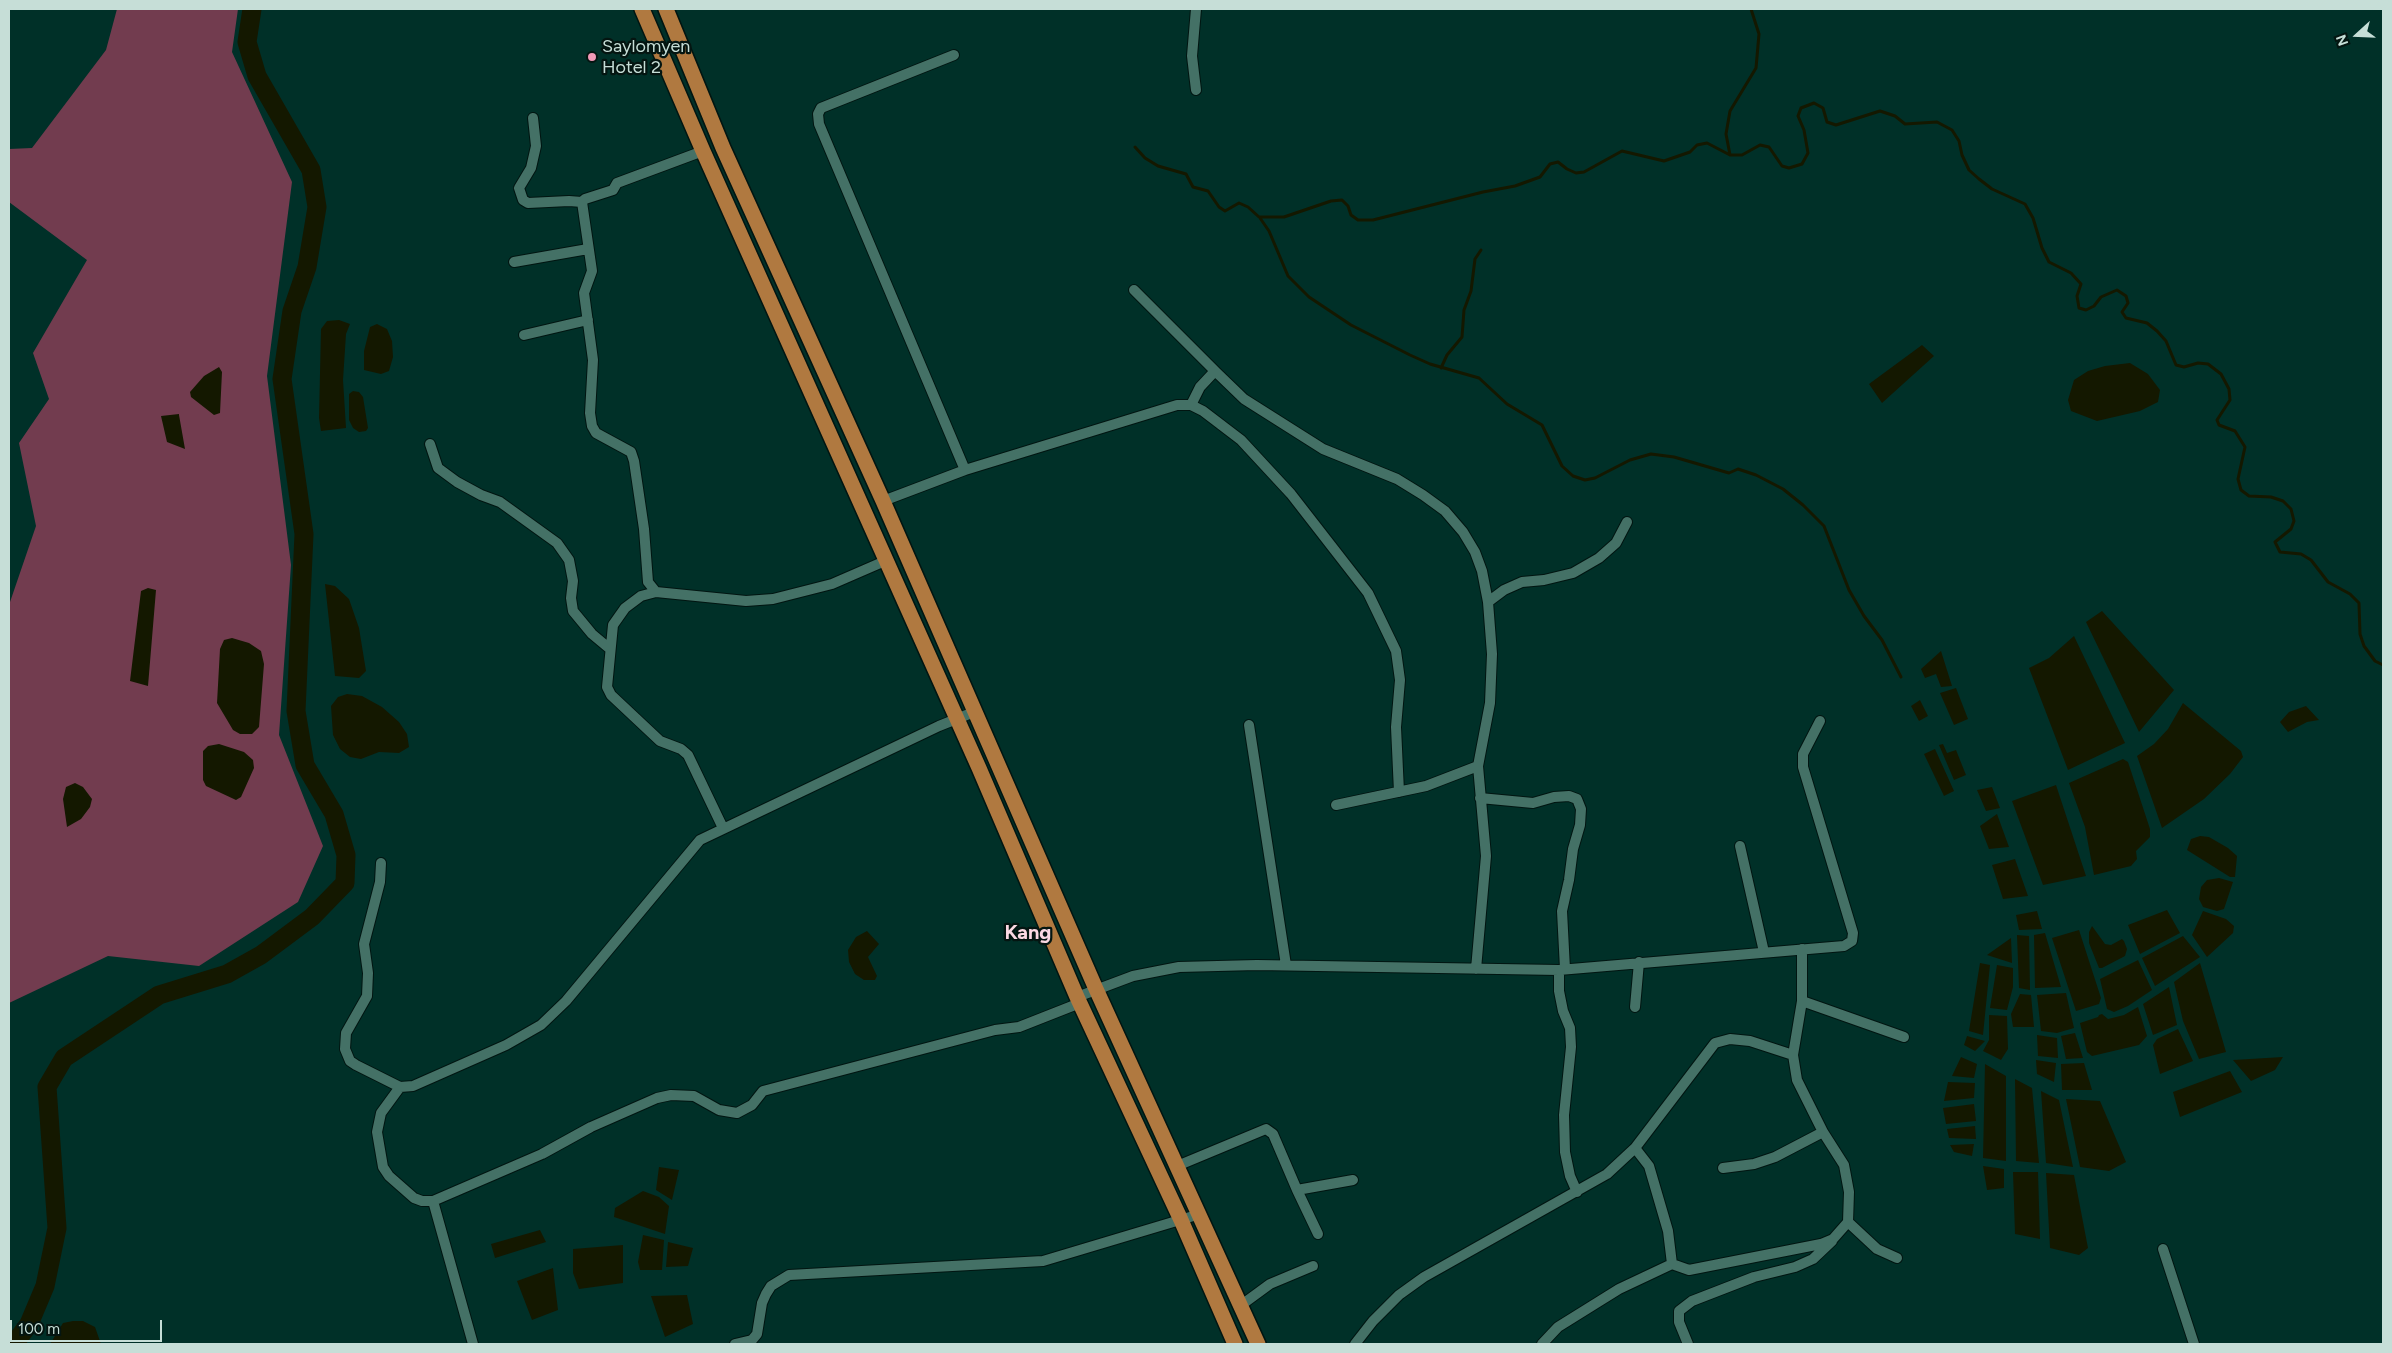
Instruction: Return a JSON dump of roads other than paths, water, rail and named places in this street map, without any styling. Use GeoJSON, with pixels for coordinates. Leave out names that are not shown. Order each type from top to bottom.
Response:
{"type":"FeatureCollection","features":[{"type":"Feature","properties":{"kind":"highway"},"geometry":{"type":"LineString","coordinates":[[642,9],[703,151],[957,720],[1078,1000],[1181,1220],[1235,1344]]}},
{"type":"Feature","properties":{"kind":"highway"},"geometry":{"type":"LineString","coordinates":[[666,9],[723,148],[883,501],[1096,989],[1258,1344]]}},
{"type":"Feature","properties":{"kind":"highway"},"geometry":{"type":"LineString","coordinates":[[752,259],[770,252]]}},
{"type":"Feature","properties":{"kind":"street"},"geometry":{"type":"LineString","coordinates":[[1196,9],[1192,56],[1196,90]]}},
{"type":"Feature","properties":{"kind":"street"},"geometry":{"type":"LineString","coordinates":[[954,55],[821,108],[818,114],[819,124],[965,470]]}},
{"type":"Feature","properties":{"kind":"street"},"geometry":{"type":"LineString","coordinates":[[533,118],[536,146],[531,168],[519,188],[523,200],[528,204],[582,202],[585,199],[612,190],[617,182],[703,151]]}},
{"type":"Feature","properties":{"kind":"street"},"geometry":{"type":"LineString","coordinates":[[582,202],[592,271],[584,293],[593,360],[590,413],[592,426],[596,434],[631,452],[640,493],[648,582],[656,592]]}},
{"type":"Feature","properties":{"kind":"street"},"geometry":{"type":"LineString","coordinates":[[514,262],[588,249]]}},
{"type":"Feature","properties":{"kind":"street"},"geometry":{"type":"LineString","coordinates":[[1134,290],[1244,399],[1323,449],[1397,479],[1445,511],[1463,532],[1475,552],[1482,571],[1488,602],[1492,654],[1490,703],[1478,766],[1486,856],[1476,969]]}},
{"type":"Feature","properties":{"kind":"street"},"geometry":{"type":"LineString","coordinates":[[524,335],[588,320]]}},
{"type":"Feature","properties":{"kind":"street"},"geometry":{"type":"LineString","coordinates":[[1191,405],[1200,387],[1215,371]]}},
{"type":"Feature","properties":{"kind":"street"},"geometry":{"type":"LineString","coordinates":[[883,501],[965,470],[1177,405],[1191,405],[1218,420],[1241,440],[1291,494],[1368,594],[1396,651],[1400,680],[1396,727],[1399,792]]}},
{"type":"Feature","properties":{"kind":"street"},"geometry":{"type":"LineString","coordinates":[[430,444],[438,468],[457,482],[481,495],[500,502],[557,543],[569,560],[573,581],[571,598],[573,612],[592,634],[610,649]]}},
{"type":"Feature","properties":{"kind":"street"},"geometry":{"type":"LineString","coordinates":[[1488,602],[1504,590],[1522,582],[1544,580],[1573,572],[1599,558],[1616,543],[1627,522]]}},
{"type":"Feature","properties":{"kind":"street"},"geometry":{"type":"LineString","coordinates":[[723,828],[688,755],[681,749],[660,741],[611,696],[607,687],[613,625],[625,608],[641,596],[656,592],[746,601],[773,599],[832,584],[885,561]]}},
{"type":"Feature","properties":{"kind":"street"},"geometry":{"type":"LineString","coordinates":[[381,863],[380,882],[364,944],[364,956],[368,973],[367,996],[346,1033],[344,1040],[345,1049],[350,1061],[400,1087],[413,1086],[506,1046],[541,1025],[566,1001],[695,844],[723,828],[939,726],[974,712]]}},
{"type":"Feature","properties":{"kind":"street"},"geometry":{"type":"LineString","coordinates":[[400,1087],[381,1113],[377,1132],[383,1167],[389,1176],[414,1198],[422,1201],[433,1201],[542,1154],[591,1127],[657,1098],[671,1095],[694,1096],[719,1110],[737,1113],[752,1105],[763,1091],[995,1030],[1020,1027],[1078,1000],[1096,989],[1133,976],[1179,967],[1286,965],[1562,970],[1844,946],[1852,941],[1854,933],[1803,767],[1803,754],[1820,721]]}},
{"type":"Feature","properties":{"kind":"street"},"geometry":{"type":"LineString","coordinates":[[1249,725],[1286,965]]}},
{"type":"Feature","properties":{"kind":"street"},"geometry":{"type":"LineString","coordinates":[[1336,805],[1426,786],[1478,766]]}},
{"type":"Feature","properties":{"kind":"street"},"geometry":{"type":"LineString","coordinates":[[1480,798],[1533,803],[1554,796],[1569,796],[1577,799],[1581,810],[1580,824],[1573,849],[1562,911],[1562,970],[1559,991],[1563,1011],[1570,1028],[1571,1047],[1564,1114],[1565,1152],[1570,1176],[1577,1192]]}},
{"type":"Feature","properties":{"kind":"street"},"geometry":{"type":"LineString","coordinates":[[1740,846],[1764,952]]}},
{"type":"Feature","properties":{"kind":"street"},"geometry":{"type":"LineString","coordinates":[[1688,1344],[1679,1322],[1679,1311],[1692,1300],[1754,1277],[1795,1267],[1813,1259],[1834,1239],[1848,1222],[1849,1192],[1844,1165],[1823,1132],[1797,1080],[1793,1056],[1802,1001],[1802,949]]}},
{"type":"Feature","properties":{"kind":"street"},"geometry":{"type":"LineString","coordinates":[[1635,1007],[1639,962]]}},
{"type":"Feature","properties":{"kind":"street"},"geometry":{"type":"LineString","coordinates":[[1802,1001],[1904,1037]]}},
{"type":"Feature","properties":{"kind":"street"},"geometry":{"type":"LineString","coordinates":[[1355,1344],[1373,1321],[1399,1295],[1424,1277],[1607,1174],[1634,1148],[1715,1043],[1730,1039],[1750,1041],[1793,1056]]}},
{"type":"Feature","properties":{"kind":"street"},"geometry":{"type":"LineString","coordinates":[[1177,1166],[1266,1129],[1273,1134],[1318,1234]]}},
{"type":"Feature","properties":{"kind":"street"},"geometry":{"type":"LineString","coordinates":[[1722,1168],[1754,1164],[1775,1157],[1823,1132]]}},
{"type":"Feature","properties":{"kind":"street"},"geometry":{"type":"LineString","coordinates":[[1634,1148],[1649,1166],[1668,1231],[1672,1264]]}},
{"type":"Feature","properties":{"kind":"street"},"geometry":{"type":"LineString","coordinates":[[1297,1190],[1353,1180]]}},
{"type":"Feature","properties":{"kind":"street"},"geometry":{"type":"LineString","coordinates":[[433,1201],[473,1344]]}},
{"type":"Feature","properties":{"kind":"street"},"geometry":{"type":"LineString","coordinates":[[734,1344],[752,1340],[757,1334],[762,1303],[766,1294],[771,1286],[789,1275],[1043,1261],[1200,1214]]}},
{"type":"Feature","properties":{"kind":"street"},"geometry":{"type":"LineString","coordinates":[[1848,1222],[1864,1239],[1877,1249],[1897,1258]]}},
{"type":"Feature","properties":{"kind":"street"},"geometry":{"type":"LineString","coordinates":[[1542,1344],[1558,1327],[1619,1289],[1672,1264],[1689,1270],[1821,1244],[1834,1239]]}},
{"type":"Feature","properties":{"kind":"street"},"geometry":{"type":"LineString","coordinates":[[2163,1248],[2194,1344]]}},
{"type":"Feature","properties":{"kind":"street"},"geometry":{"type":"LineString","coordinates":[[1240,1306],[1270,1284],[1313,1266]]}},
{"type":"Feature","properties":{"kind":"waterway"},"geometry":{"type":"LineString","coordinates":[[14,1344],[29,1324],[45,1286],[57,1228],[47,1087],[64,1058],[159,995],[227,974],[261,955],[312,917],[345,883],[346,855],[334,814],[305,765],[296,711],[304,534],[282,379],[292,311],[307,267],[317,207],[311,170],[257,76],[247,42],[252,9]]}},
{"type":"Feature","properties":{"kind":"waterway"},"geometry":{"type":"LineString","coordinates":[[1730,155],[1726,134],[1730,111],[1756,68],[1759,34],[1751,9]]}},
{"type":"Feature","properties":{"kind":"waterway"},"geometry":{"type":"LineString","coordinates":[[1135,147],[1145,158],[1158,166],[1186,174],[1193,187],[1208,191],[1219,207],[1225,211],[1239,203],[1248,207],[1259,217],[1284,217],[1331,201],[1342,200],[1348,206],[1351,215],[1358,220],[1373,220],[1483,192],[1515,186],[1540,177],[1550,164],[1558,162],[1576,173],[1584,172],[1622,151],[1664,161],[1690,152],[1697,145],[1707,143],[1730,155],[1742,155],[1760,145],[1769,147],[1782,166],[1789,168],[1802,164],[1808,153],[1804,130],[1798,116],[1801,108],[1814,103],[1823,108],[1827,122],[1836,125],[1880,111],[1895,116],[1905,124],[1937,122],[1952,130],[1959,141],[1962,155],[1969,170],[1992,189],[2025,204],[2033,218],[2042,248],[2049,262],[2071,273],[2081,284],[2077,296],[2079,308],[2086,310],[2094,306],[2101,297],[2117,290],[2126,296],[2128,303],[2122,312],[2126,318],[2147,323],[2157,331],[2166,341],[2176,365],[2184,367],[2198,363],[2208,364],[2221,374],[2229,389],[2230,400],[2217,420],[2219,425],[2235,431],[2245,447],[2238,479],[2241,490],[2249,496],[2271,497],[2283,501],[2291,509],[2294,521],[2291,529],[2275,542],[2280,552],[2301,554],[2311,560],[2328,582],[2350,594],[2359,603],[2360,634],[2364,646],[2375,661],[2383,665]]}},
{"type":"Feature","properties":{"kind":"waterway"},"geometry":{"type":"LineString","coordinates":[[1260,218],[1269,231],[1288,276],[1309,297],[1351,325],[1410,355],[1430,364],[1479,378],[1507,404],[1542,425],[1562,466],[1573,476],[1585,480],[1595,478],[1630,460],[1651,454],[1674,457],[1729,473],[1738,469],[1756,475],[1783,489],[1803,505],[1824,526],[1849,590],[1864,616],[1882,640],[1901,677]]}},
{"type":"Feature","properties":{"kind":"waterway"},"geometry":{"type":"LineString","coordinates":[[1441,368],[1447,355],[1462,337],[1464,310],[1471,291],[1475,259],[1481,250]]}},
{"type":"Feature","properties":{"kind":"place","name":"Saylomyen Hotel 2"},"geometry":{"type":"Point","coordinates":[592,57]}},
{"type":"Feature","properties":{"kind":"district","name":"Kang"},"geometry":{"type":"Point","coordinates":[1028,933]}}]}
